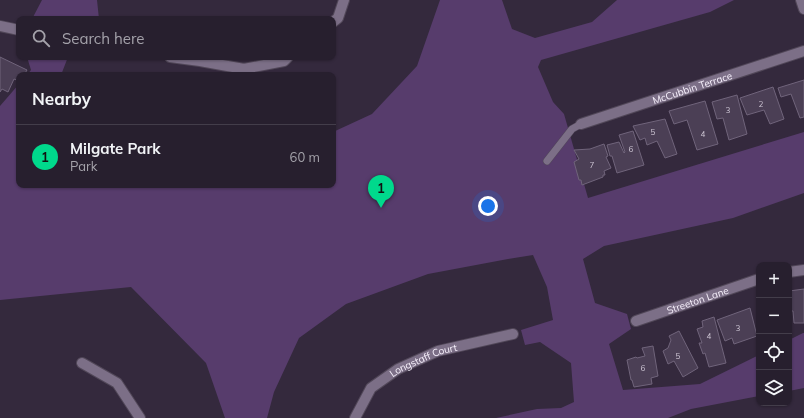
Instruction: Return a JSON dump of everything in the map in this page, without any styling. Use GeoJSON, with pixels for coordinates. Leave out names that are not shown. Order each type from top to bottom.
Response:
{"type":"FeatureCollection","features":[{"type":"Feature","properties":{"kind":"street"},"geometry":{"type":"LineString","coordinates":[[336,20],[338,18],[344,0]]}},
{"type":"Feature","properties":{"kind":"street"},"geometry":{"type":"LineString","coordinates":[[801,0],[804,9]]}},
{"type":"Feature","properties":{"kind":"street"},"geometry":{"type":"LineString","coordinates":[[0,26],[16,29]]}},
{"type":"Feature","properties":{"kind":"street","name":"McCubbin Terrace"},"geometry":{"type":"LineString","coordinates":[[581,124],[804,51]]}},
{"type":"Feature","properties":{"kind":"street"},"geometry":{"type":"LineString","coordinates":[[192,60],[244,69],[285,60]]}},
{"type":"Feature","properties":{"kind":"street"},"geometry":{"type":"LineString","coordinates":[[792,272],[804,270]]}},
{"type":"Feature","properties":{"kind":"street","name":"Streeton Lane"},"geometry":{"type":"LineString","coordinates":[[636,321],[756,280]]}},
{"type":"Feature","properties":{"kind":"street","name":"Longstaff Court"},"geometry":{"type":"LineString","coordinates":[[355,418],[370,388],[398,369],[438,351],[513,334]]}},
{"type":"Feature","properties":{"kind":"street"},"geometry":{"type":"LineString","coordinates":[[82,363],[117,383],[140,418]]}},
{"type":"Feature","properties":{"kind":"lane"},"geometry":{"type":"LineString","coordinates":[[546,160],[572,129],[581,124]]}},
{"type":"Feature","properties":{"kind":"shaded area"},"geometry":{"type":"Polygon","coordinates":[[[42,0],[97,0],[99,16],[34,16],[42,0]]]}},
{"type":"Feature","properties":{"kind":"shaded area"},"geometry":{"type":"Polygon","coordinates":[[[440,0],[502,0],[512,29],[535,38],[592,22],[617,0],[734,0],[710,12],[541,60],[538,67],[553,102],[564,114],[588,198],[804,132],[804,193],[733,218],[604,246],[583,259],[595,303],[627,314],[631,329],[609,344],[623,390],[700,384],[756,356],[756,397],[691,409],[668,418],[496,418],[537,409],[561,408],[574,402],[571,363],[540,342],[525,345],[521,330],[553,320],[547,287],[533,255],[428,274],[346,304],[299,338],[274,392],[267,418],[225,418],[206,363],[131,287],[0,300],[0,106],[16,87],[16,188],[336,188],[336,131],[372,114],[417,66],[440,0]]]}},
{"type":"Feature","properties":{"kind":"shaded area"},"geometry":{"type":"Polygon","coordinates":[[[28,60],[67,60],[62,72],[29,72],[31,70],[28,60]]]}},
{"type":"Feature","properties":{"kind":"shaded area"},"geometry":{"type":"Polygon","coordinates":[[[804,333],[804,388],[792,390],[792,370],[792,338],[804,333]]]}},
{"type":"Feature","properties":{"kind":"building"},"geometry":{"type":"Polygon","coordinates":[[[0,57],[27,70],[26,72],[16,72],[16,80],[14,79],[8,92],[2,89],[0,92],[0,57]]]}},
{"type":"Feature","properties":{"kind":"building"},"geometry":{"type":"Polygon","coordinates":[[[804,80],[804,117],[800,118],[791,94],[781,97],[778,88],[804,80]]]}},
{"type":"Feature","properties":{"kind":"building"},"geometry":{"type":"Polygon","coordinates":[[[773,87],[784,119],[770,124],[764,110],[747,115],[740,98],[773,87]]]}},
{"type":"Feature","properties":{"kind":"building"},"geometry":{"type":"Polygon","coordinates":[[[737,95],[747,134],[729,140],[723,118],[717,119],[712,102],[737,95]]]}},
{"type":"Feature","properties":{"kind":"building"},"geometry":{"type":"Polygon","coordinates":[[[705,101],[718,144],[697,150],[687,120],[674,124],[669,111],[705,101]]]}},
{"type":"Feature","properties":{"kind":"building"},"geometry":{"type":"Polygon","coordinates":[[[665,119],[677,154],[665,158],[657,141],[647,145],[645,138],[640,140],[633,126],[665,119]]]}},
{"type":"Feature","properties":{"kind":"building"},"geometry":{"type":"Polygon","coordinates":[[[633,131],[644,165],[617,173],[607,145],[619,142],[624,153],[625,152],[619,135],[633,131]]]}},
{"type":"Feature","properties":{"kind":"building"},"geometry":{"type":"Polygon","coordinates":[[[604,144],[608,156],[606,157],[611,168],[604,171],[605,175],[603,175],[603,177],[582,185],[574,162],[579,159],[574,150],[590,149],[604,144]]]}},
{"type":"Feature","properties":{"kind":"building"},"geometry":{"type":"Polygon","coordinates":[[[804,289],[804,323],[794,323],[792,311],[792,291],[804,289]]]}},
{"type":"Feature","properties":{"kind":"building"},"geometry":{"type":"Polygon","coordinates":[[[750,308],[756,336],[734,344],[732,338],[725,341],[717,320],[750,308]]]}},
{"type":"Feature","properties":{"kind":"building"},"geometry":{"type":"Polygon","coordinates":[[[714,317],[726,363],[709,367],[705,353],[703,354],[699,343],[702,343],[697,329],[703,327],[702,321],[714,317]]]}},
{"type":"Feature","properties":{"kind":"building"},"geometry":{"type":"Polygon","coordinates":[[[679,331],[698,368],[683,377],[674,361],[668,364],[663,351],[668,348],[671,340],[669,336],[679,331]]]}},
{"type":"Feature","properties":{"kind":"building"},"geometry":{"type":"Polygon","coordinates":[[[653,346],[658,376],[651,378],[652,384],[634,387],[627,360],[645,356],[642,348],[653,346]]]}},
{"type":"Feature","properties":{"kind":"place","name":"Milgate Park"},"geometry":{"type":"Point","coordinates":[381,208]}}]}
